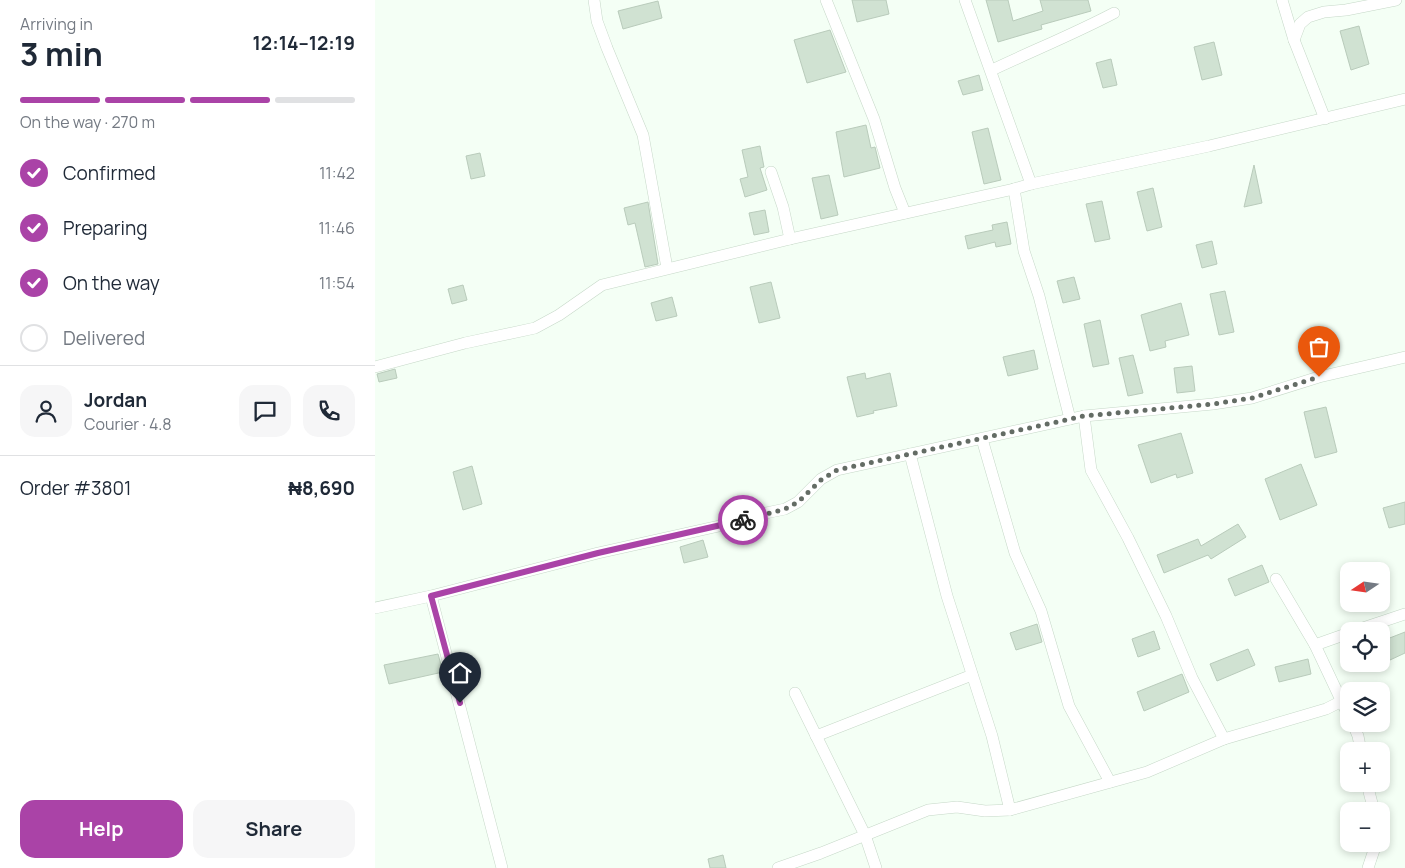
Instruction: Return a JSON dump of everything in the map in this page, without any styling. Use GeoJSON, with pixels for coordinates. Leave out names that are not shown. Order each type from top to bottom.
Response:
{"type":"FeatureCollection","features":[{"type":"Feature","properties":{"kind":"street"},"geometry":{"type":"LineString","coordinates":[[593,0],[597,21],[643,136],[667,268]]}},
{"type":"Feature","properties":{"kind":"street"},"geometry":{"type":"LineString","coordinates":[[826,0],[874,119],[895,188],[905,212]]}},
{"type":"Feature","properties":{"kind":"street"},"geometry":{"type":"LineString","coordinates":[[965,0],[992,70],[1031,184]]}},
{"type":"Feature","properties":{"kind":"street"},"geometry":{"type":"LineString","coordinates":[[1282,0],[1294,40],[1325,119]]}},
{"type":"Feature","properties":{"kind":"street"},"geometry":{"type":"LineString","coordinates":[[1294,40],[1300,24],[1307,17],[1324,12],[1347,10],[1396,0]]}},
{"type":"Feature","properties":{"kind":"street"},"geometry":{"type":"LineString","coordinates":[[992,70],[1042,46],[1084,29],[1114,13]]}},
{"type":"Feature","properties":{"kind":"street"},"geometry":{"type":"LineString","coordinates":[[375,367],[465,343],[535,328],[559,315],[602,285],[667,268],[905,212],[1325,119],[1405,99]]}},
{"type":"Feature","properties":{"kind":"street"},"geometry":{"type":"LineString","coordinates":[[771,172],[783,207],[790,239]]}},
{"type":"Feature","properties":{"kind":"street"},"geometry":{"type":"LineString","coordinates":[[1014,189],[1024,251],[1039,296],[1070,419]]}},
{"type":"Feature","properties":{"kind":"street"},"geometry":{"type":"LineString","coordinates":[[375,608],[785,509],[798,502],[821,480],[837,470],[1084,416],[1213,404],[1252,398],[1319,377],[1405,357]]}},
{"type":"Feature","properties":{"kind":"street"},"geometry":{"type":"LineString","coordinates":[[1084,416],[1091,470],[1128,538],[1166,616],[1192,678],[1224,739]]}},
{"type":"Feature","properties":{"kind":"street"},"geometry":{"type":"LineString","coordinates":[[982,439],[1015,553],[1041,611],[1069,706],[1110,782]]}},
{"type":"Feature","properties":{"kind":"street"},"geometry":{"type":"LineString","coordinates":[[910,454],[947,596],[993,736],[1010,810]]}},
{"type":"Feature","properties":{"kind":"street"},"geometry":{"type":"LineString","coordinates":[[778,868],[929,810],[957,807],[1010,810],[1147,772],[1224,739],[1326,709],[1340,702],[1315,645],[1276,579]]}},
{"type":"Feature","properties":{"kind":"street"},"geometry":{"type":"LineString","coordinates":[[431,596],[502,868]]}},
{"type":"Feature","properties":{"kind":"street"},"geometry":{"type":"LineString","coordinates":[[1381,622],[1405,614]]}},
{"type":"Feature","properties":{"kind":"street"},"geometry":{"type":"LineString","coordinates":[[1315,645],[1340,636]]}},
{"type":"Feature","properties":{"kind":"street"},"geometry":{"type":"LineString","coordinates":[[816,736],[972,675]]}},
{"type":"Feature","properties":{"kind":"street"},"geometry":{"type":"LineString","coordinates":[[795,694],[865,835],[876,868]]}},
{"type":"Feature","properties":{"kind":"street"},"geometry":{"type":"LineString","coordinates":[[1368,868],[1373,852]]}},
{"type":"Feature","properties":{"kind":"building"},"geometry":{"type":"Polygon","coordinates":[[[852,0],[886,0],[889,14],[857,22],[852,0]]]}},
{"type":"Feature","properties":{"kind":"building"},"geometry":{"type":"Polygon","coordinates":[[[986,0],[1008,0],[1013,21],[1043,11],[1040,0],[1088,0],[1091,11],[1041,25],[1042,29],[998,42],[986,0]]]}},
{"type":"Feature","properties":{"kind":"building"},"geometry":{"type":"Polygon","coordinates":[[[658,1],[662,18],[623,29],[618,11],[658,1]]]}},
{"type":"Feature","properties":{"kind":"building"},"geometry":{"type":"Polygon","coordinates":[[[1359,26],[1369,64],[1351,70],[1340,31],[1359,26]]]}},
{"type":"Feature","properties":{"kind":"building"},"geometry":{"type":"Polygon","coordinates":[[[830,30],[846,72],[807,83],[794,40],[830,30]]]}},
{"type":"Feature","properties":{"kind":"building"},"geometry":{"type":"Polygon","coordinates":[[[1214,42],[1222,75],[1202,80],[1194,47],[1214,42]]]}},
{"type":"Feature","properties":{"kind":"building"},"geometry":{"type":"Polygon","coordinates":[[[1111,59],[1117,85],[1103,88],[1096,63],[1111,59]]]}},
{"type":"Feature","properties":{"kind":"building"},"geometry":{"type":"Polygon","coordinates":[[[979,75],[983,90],[963,95],[958,81],[979,75]]]}},
{"type":"Feature","properties":{"kind":"building"},"geometry":{"type":"Polygon","coordinates":[[[866,125],[871,148],[875,147],[880,168],[844,177],[836,132],[866,125]]]}},
{"type":"Feature","properties":{"kind":"building"},"geometry":{"type":"Polygon","coordinates":[[[988,128],[1001,180],[984,184],[972,132],[988,128]]]}},
{"type":"Feature","properties":{"kind":"building"},"geometry":{"type":"Polygon","coordinates":[[[760,146],[764,167],[760,168],[767,190],[745,197],[740,179],[748,177],[742,150],[760,146]]]}},
{"type":"Feature","properties":{"kind":"building"},"geometry":{"type":"Polygon","coordinates":[[[480,153],[485,176],[471,179],[466,156],[480,153]]]}},
{"type":"Feature","properties":{"kind":"building"},"geometry":{"type":"Polygon","coordinates":[[[1254,165],[1262,203],[1244,207],[1254,165]]]}},
{"type":"Feature","properties":{"kind":"building"},"geometry":{"type":"Polygon","coordinates":[[[829,175],[838,215],[821,219],[812,178],[829,175]]]}},
{"type":"Feature","properties":{"kind":"building"},"geometry":{"type":"Polygon","coordinates":[[[1153,188],[1162,227],[1147,231],[1137,192],[1153,188]]]}},
{"type":"Feature","properties":{"kind":"building"},"geometry":{"type":"Polygon","coordinates":[[[1102,201],[1110,239],[1095,242],[1086,204],[1102,201]]]}},
{"type":"Feature","properties":{"kind":"building"},"geometry":{"type":"Polygon","coordinates":[[[648,202],[658,264],[645,267],[635,223],[628,225],[624,208],[648,202]]]}},
{"type":"Feature","properties":{"kind":"building"},"geometry":{"type":"Polygon","coordinates":[[[765,210],[769,232],[754,235],[749,213],[765,210]]]}},
{"type":"Feature","properties":{"kind":"building"},"geometry":{"type":"Polygon","coordinates":[[[1007,222],[1011,244],[996,247],[995,242],[968,249],[965,236],[993,230],[992,225],[1007,222]]]}},
{"type":"Feature","properties":{"kind":"building"},"geometry":{"type":"Polygon","coordinates":[[[1212,241],[1217,264],[1202,268],[1196,245],[1212,241]]]}},
{"type":"Feature","properties":{"kind":"building"},"geometry":{"type":"Polygon","coordinates":[[[1074,277],[1080,299],[1063,303],[1057,281],[1074,277]]]}},
{"type":"Feature","properties":{"kind":"building"},"geometry":{"type":"Polygon","coordinates":[[[771,282],[780,318],[759,323],[750,287],[771,282]]]}},
{"type":"Feature","properties":{"kind":"building"},"geometry":{"type":"Polygon","coordinates":[[[463,285],[467,300],[452,304],[448,289],[463,285]]]}},
{"type":"Feature","properties":{"kind":"building"},"geometry":{"type":"Polygon","coordinates":[[[1225,291],[1234,332],[1219,335],[1210,294],[1225,291]]]}},
{"type":"Feature","properties":{"kind":"building"},"geometry":{"type":"Polygon","coordinates":[[[672,297],[677,316],[656,321],[651,303],[672,297]]]}},
{"type":"Feature","properties":{"kind":"building"},"geometry":{"type":"Polygon","coordinates":[[[1181,303],[1189,335],[1165,341],[1166,347],[1150,351],[1141,315],[1181,303]]]}},
{"type":"Feature","properties":{"kind":"building"},"geometry":{"type":"Polygon","coordinates":[[[1100,320],[1109,364],[1093,367],[1084,324],[1100,320]]]}},
{"type":"Feature","properties":{"kind":"building"},"geometry":{"type":"Polygon","coordinates":[[[1034,350],[1038,369],[1008,376],[1003,357],[1034,350]]]}},
{"type":"Feature","properties":{"kind":"building"},"geometry":{"type":"Polygon","coordinates":[[[1133,355],[1143,393],[1128,396],[1119,358],[1133,355]]]}},
{"type":"Feature","properties":{"kind":"building"},"geometry":{"type":"Polygon","coordinates":[[[1192,366],[1195,391],[1177,393],[1174,368],[1192,366]]]}},
{"type":"Feature","properties":{"kind":"building"},"geometry":{"type":"Polygon","coordinates":[[[395,369],[397,378],[379,382],[377,374],[395,369]]]}},
{"type":"Feature","properties":{"kind":"building"},"geometry":{"type":"Polygon","coordinates":[[[865,373],[866,379],[890,373],[897,406],[873,411],[874,413],[857,417],[847,377],[865,373]]]}},
{"type":"Feature","properties":{"kind":"building"},"geometry":{"type":"Polygon","coordinates":[[[1326,407],[1337,452],[1315,458],[1304,412],[1326,407]]]}},
{"type":"Feature","properties":{"kind":"building"},"geometry":{"type":"Polygon","coordinates":[[[1181,433],[1193,473],[1177,478],[1176,474],[1151,483],[1138,445],[1181,433]]]}},
{"type":"Feature","properties":{"kind":"building"},"geometry":{"type":"Polygon","coordinates":[[[1301,464],[1317,505],[1280,520],[1265,479],[1301,464]]]}},
{"type":"Feature","properties":{"kind":"building"},"geometry":{"type":"Polygon","coordinates":[[[472,466],[482,504],[463,510],[453,472],[472,466]]]}},
{"type":"Feature","properties":{"kind":"building"},"geometry":{"type":"Polygon","coordinates":[[[1405,502],[1405,524],[1389,528],[1383,508],[1405,502]]]}},
{"type":"Feature","properties":{"kind":"building"},"geometry":{"type":"Polygon","coordinates":[[[1238,524],[1246,537],[1211,559],[1208,555],[1164,573],[1157,555],[1198,539],[1201,546],[1238,524]]]}},
{"type":"Feature","properties":{"kind":"building"},"geometry":{"type":"Polygon","coordinates":[[[703,540],[708,557],[684,563],[680,547],[703,540]]]}},
{"type":"Feature","properties":{"kind":"building"},"geometry":{"type":"Polygon","coordinates":[[[1262,565],[1269,582],[1235,596],[1228,579],[1262,565]]]}},
{"type":"Feature","properties":{"kind":"building"},"geometry":{"type":"Polygon","coordinates":[[[1037,624],[1042,642],[1016,650],[1010,633],[1037,624]]]}},
{"type":"Feature","properties":{"kind":"building"},"geometry":{"type":"Polygon","coordinates":[[[1154,631],[1160,649],[1138,657],[1132,639],[1154,631]]]}},
{"type":"Feature","properties":{"kind":"building"},"geometry":{"type":"Polygon","coordinates":[[[1405,632],[1405,653],[1390,660],[1390,638],[1405,632]]]}},
{"type":"Feature","properties":{"kind":"building"},"geometry":{"type":"Polygon","coordinates":[[[1248,649],[1255,665],[1217,681],[1210,664],[1248,649]]]}},
{"type":"Feature","properties":{"kind":"building"},"geometry":{"type":"Polygon","coordinates":[[[438,654],[443,672],[389,684],[384,665],[438,654]]]}},
{"type":"Feature","properties":{"kind":"building"},"geometry":{"type":"Polygon","coordinates":[[[1308,659],[1311,674],[1279,682],[1275,667],[1308,659]]]}},
{"type":"Feature","properties":{"kind":"building"},"geometry":{"type":"Polygon","coordinates":[[[1182,674],[1189,692],[1144,711],[1137,692],[1182,674]]]}},
{"type":"Feature","properties":{"kind":"building"},"geometry":{"type":"Polygon","coordinates":[[[723,855],[726,868],[710,868],[708,859],[723,855]]]}},
{"type":"Feature","properties":{"kind":"way so far"},"geometry":{"type":"LineString","coordinates":[[743,520],[785,509],[798,502],[821,480],[837,470],[1084,416],[1213,404],[1252,398],[1319,377]]}},
{"type":"Feature","properties":{"kind":"route"},"geometry":{"type":"LineString","coordinates":[[460,703],[431,596],[598,553],[743,520]]}}]}
